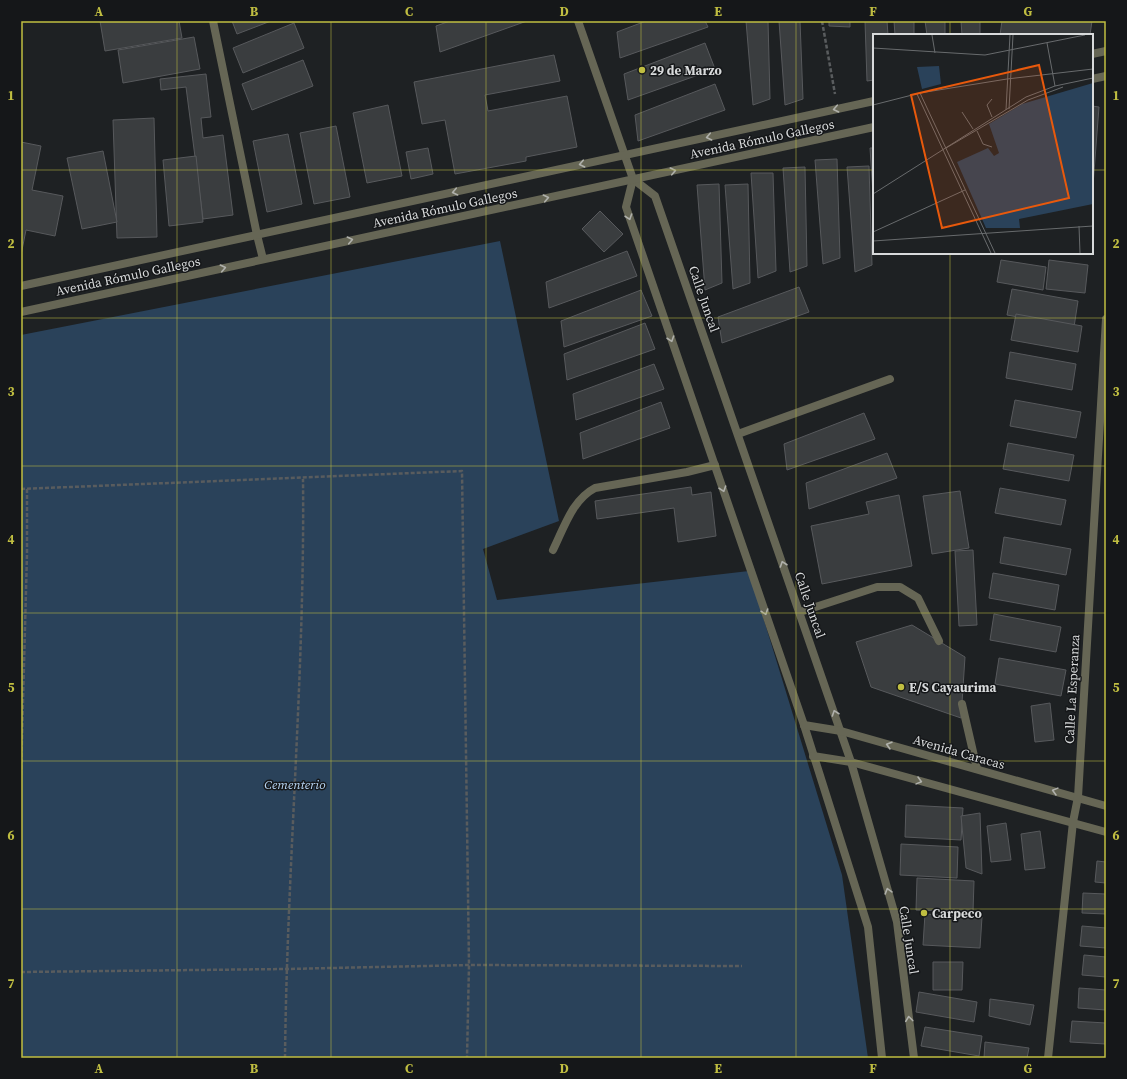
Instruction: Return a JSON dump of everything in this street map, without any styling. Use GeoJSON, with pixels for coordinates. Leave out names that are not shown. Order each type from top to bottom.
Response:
{"type":"FeatureCollection","features":[{"type":"Feature","properties":{"kind":"street"},"geometry":{"type":"LineString","coordinates":[[213,21],[263,259]]}},
{"type":"Feature","properties":{"kind":"street"},"geometry":{"type":"LineString","coordinates":[[578,21],[633,179],[626,207],[804,725],[868,927],[882,1058]]}},
{"type":"Feature","properties":{"kind":"street"},"geometry":{"type":"LineString","coordinates":[[1093,54],[1106,51]]}},
{"type":"Feature","properties":{"kind":"street"},"geometry":{"type":"LineString","coordinates":[[1093,79],[1106,76]]}},
{"type":"Feature","properties":{"kind":"street","name":"Avenida Rómulo Gallegos"},"geometry":{"type":"LineString","coordinates":[[21,286],[873,101]]}},
{"type":"Feature","properties":{"kind":"street","name":"Avenida Rómulo Gallegos"},"geometry":{"type":"LineString","coordinates":[[21,312],[873,127]]}},
{"type":"Feature","properties":{"kind":"street","name":"Calle Juncal"},"geometry":{"type":"LineString","coordinates":[[633,179],[655,196],[851,762],[897,922],[914,1058]]}},
{"type":"Feature","properties":{"kind":"street","name":"Calle La Esperanza"},"geometry":{"type":"LineString","coordinates":[[1048,1058],[1073,822],[1078,797],[1106,319]]}},
{"type":"Feature","properties":{"kind":"street"},"geometry":{"type":"LineString","coordinates":[[738,434],[890,378]]}},
{"type":"Feature","properties":{"kind":"street"},"geometry":{"type":"LineString","coordinates":[[553,550],[571,512],[586,493],[595,488],[687,472],[715,465]]}},
{"type":"Feature","properties":{"kind":"street"},"geometry":{"type":"LineString","coordinates":[[800,612],[877,587],[900,587],[918,598],[939,641]]}},
{"type":"Feature","properties":{"kind":"street"},"geometry":{"type":"LineString","coordinates":[[962,704],[978,769]]}},
{"type":"Feature","properties":{"kind":"street","name":"Avenida Caracas"},"geometry":{"type":"LineString","coordinates":[[804,725],[841,731],[1106,806]]}},
{"type":"Feature","properties":{"kind":"street"},"geometry":{"type":"LineString","coordinates":[[813,756],[851,762],[1106,832]]}},
{"type":"Feature","properties":{"kind":"path"},"geometry":{"type":"LineString","coordinates":[[822,21],[837,109]]}},
{"type":"Feature","properties":{"kind":"path"},"geometry":{"type":"LineString","coordinates":[[21,489],[303,479],[462,471],[469,965],[467,1058]]}},
{"type":"Feature","properties":{"kind":"path"},"geometry":{"type":"LineString","coordinates":[[285,1058],[286,969],[304,554],[303,479]]}},
{"type":"Feature","properties":{"kind":"path"},"geometry":{"type":"LineString","coordinates":[[21,775],[27,554],[27,489]]}},
{"type":"Feature","properties":{"kind":"path"},"geometry":{"type":"LineString","coordinates":[[21,972],[469,965],[742,966]]}},
{"type":"Feature","properties":{"kind":"green space","name":"Cementerio"},"geometry":{"type":"Polygon","coordinates":[[[500,241],[559,521],[483,549],[497,600],[749,571],[842,875],[868,1058],[21,1058],[21,335],[500,241]]]}},
{"type":"Feature","properties":{"kind":"building"},"geometry":{"type":"Polygon","coordinates":[[[100,21],[179,21],[182,38],[105,51],[100,21]]]}},
{"type":"Feature","properties":{"kind":"building"},"geometry":{"type":"Polygon","coordinates":[[[232,21],[271,21],[237,34],[232,21]]]}},
{"type":"Feature","properties":{"kind":"building"},"geometry":{"type":"Polygon","coordinates":[[[450,21],[527,21],[440,52],[436,26],[450,21]]]}},
{"type":"Feature","properties":{"kind":"building"},"geometry":{"type":"Polygon","coordinates":[[[646,21],[705,21],[708,27],[620,58],[617,32],[646,21]]]}},
{"type":"Feature","properties":{"kind":"building"},"geometry":{"type":"Polygon","coordinates":[[[746,21],[768,21],[770,99],[753,105],[746,21]]]}},
{"type":"Feature","properties":{"kind":"building"},"geometry":{"type":"Polygon","coordinates":[[[779,21],[800,21],[803,99],[785,105],[779,21]]]}},
{"type":"Feature","properties":{"kind":"building"},"geometry":{"type":"Polygon","coordinates":[[[829,21],[850,21],[850,27],[829,26],[829,21]]]}},
{"type":"Feature","properties":{"kind":"building"},"geometry":{"type":"Polygon","coordinates":[[[865,21],[887,21],[888,34],[873,34],[873,80],[867,81],[865,21]]]}},
{"type":"Feature","properties":{"kind":"building"},"geometry":{"type":"Polygon","coordinates":[[[894,21],[914,21],[914,34],[895,34],[894,21]]]}},
{"type":"Feature","properties":{"kind":"building"},"geometry":{"type":"Polygon","coordinates":[[[925,21],[945,21],[945,34],[927,34],[925,21]]]}},
{"type":"Feature","properties":{"kind":"building"},"geometry":{"type":"Polygon","coordinates":[[[961,21],[980,21],[980,34],[962,34],[961,21]]]}},
{"type":"Feature","properties":{"kind":"building"},"geometry":{"type":"Polygon","coordinates":[[[1002,21],[1092,21],[1090,34],[1000,34],[1002,21]]]}},
{"type":"Feature","properties":{"kind":"building"},"geometry":{"type":"Polygon","coordinates":[[[294,23],[304,48],[243,73],[233,48],[294,23]]]}},
{"type":"Feature","properties":{"kind":"building"},"geometry":{"type":"Polygon","coordinates":[[[194,37],[200,69],[123,83],[118,50],[194,37]]]}},
{"type":"Feature","properties":{"kind":"building"},"geometry":{"type":"Polygon","coordinates":[[[705,43],[715,69],[628,100],[624,74],[705,43]]]}},
{"type":"Feature","properties":{"kind":"building"},"geometry":{"type":"Polygon","coordinates":[[[554,55],[560,81],[485,95],[488,111],[567,96],[577,147],[526,157],[526,161],[455,174],[445,120],[422,124],[414,82],[554,55]]]}},
{"type":"Feature","properties":{"kind":"building"},"geometry":{"type":"Polygon","coordinates":[[[303,60],[313,86],[252,110],[242,84],[303,60]]]}},
{"type":"Feature","properties":{"kind":"building"},"geometry":{"type":"Polygon","coordinates":[[[206,74],[211,117],[201,118],[203,138],[223,135],[233,215],[203,219],[186,87],[161,90],[160,79],[206,74]]]}},
{"type":"Feature","properties":{"kind":"building"},"geometry":{"type":"Polygon","coordinates":[[[715,84],[725,110],[638,141],[635,115],[715,84]]]}},
{"type":"Feature","properties":{"kind":"building"},"geometry":{"type":"Polygon","coordinates":[[[388,105],[402,176],[367,183],[353,113],[388,105]]]}},
{"type":"Feature","properties":{"kind":"building"},"geometry":{"type":"Polygon","coordinates":[[[1093,106],[1099,107],[1093,185],[1093,106]]]}},
{"type":"Feature","properties":{"kind":"building"},"geometry":{"type":"Polygon","coordinates":[[[154,118],[157,237],[117,238],[113,120],[154,118]]]}},
{"type":"Feature","properties":{"kind":"building"},"geometry":{"type":"Polygon","coordinates":[[[336,126],[350,197],[314,204],[300,133],[336,126]]]}},
{"type":"Feature","properties":{"kind":"building"},"geometry":{"type":"Polygon","coordinates":[[[288,134],[302,204],[267,212],[253,141],[288,134]]]}},
{"type":"Feature","properties":{"kind":"building"},"geometry":{"type":"Polygon","coordinates":[[[21,142],[41,146],[32,190],[63,196],[55,236],[26,230],[21,255],[21,142]]]}},
{"type":"Feature","properties":{"kind":"building"},"geometry":{"type":"Polygon","coordinates":[[[428,148],[433,174],[411,179],[406,152],[428,148]]]}},
{"type":"Feature","properties":{"kind":"building"},"geometry":{"type":"Polygon","coordinates":[[[870,148],[873,148],[873,194],[870,148]]]}},
{"type":"Feature","properties":{"kind":"building"},"geometry":{"type":"Polygon","coordinates":[[[103,151],[117,222],[82,229],[67,158],[103,151]]]}},
{"type":"Feature","properties":{"kind":"building"},"geometry":{"type":"Polygon","coordinates":[[[196,156],[203,222],[169,226],[163,160],[196,156]]]}},
{"type":"Feature","properties":{"kind":"building"},"geometry":{"type":"Polygon","coordinates":[[[837,159],[840,258],[823,264],[815,160],[837,159]]]}},
{"type":"Feature","properties":{"kind":"building"},"geometry":{"type":"Polygon","coordinates":[[[869,166],[872,265],[855,272],[847,167],[869,166]]]}},
{"type":"Feature","properties":{"kind":"building"},"geometry":{"type":"Polygon","coordinates":[[[805,167],[807,266],[790,272],[783,168],[805,167]]]}},
{"type":"Feature","properties":{"kind":"building"},"geometry":{"type":"Polygon","coordinates":[[[751,173],[773,173],[776,271],[758,278],[751,173]]]}},
{"type":"Feature","properties":{"kind":"building"},"geometry":{"type":"Polygon","coordinates":[[[719,184],[722,283],[705,290],[697,185],[719,184]]]}},
{"type":"Feature","properties":{"kind":"building"},"geometry":{"type":"Polygon","coordinates":[[[748,184],[750,283],[733,289],[725,185],[748,184]]]}},
{"type":"Feature","properties":{"kind":"building"},"geometry":{"type":"Polygon","coordinates":[[[600,211],[623,234],[604,252],[582,229],[600,211]]]}},
{"type":"Feature","properties":{"kind":"building"},"geometry":{"type":"Polygon","coordinates":[[[627,251],[637,276],[549,308],[546,282],[627,251]]]}},
{"type":"Feature","properties":{"kind":"building"},"geometry":{"type":"Polygon","coordinates":[[[1001,260],[1046,267],[1043,290],[997,282],[1001,260]]]}},
{"type":"Feature","properties":{"kind":"building"},"geometry":{"type":"Polygon","coordinates":[[[1049,260],[1088,265],[1085,293],[1046,289],[1049,260]]]}},
{"type":"Feature","properties":{"kind":"building"},"geometry":{"type":"Polygon","coordinates":[[[799,287],[809,312],[722,343],[718,317],[799,287]]]}},
{"type":"Feature","properties":{"kind":"building"},"geometry":{"type":"Polygon","coordinates":[[[1012,289],[1078,301],[1074,327],[1007,315],[1012,289]]]}},
{"type":"Feature","properties":{"kind":"building"},"geometry":{"type":"Polygon","coordinates":[[[641,290],[652,316],[564,347],[561,321],[641,290]]]}},
{"type":"Feature","properties":{"kind":"building"},"geometry":{"type":"Polygon","coordinates":[[[1016,314],[1082,326],[1078,352],[1011,340],[1016,314]]]}},
{"type":"Feature","properties":{"kind":"building"},"geometry":{"type":"Polygon","coordinates":[[[645,323],[655,349],[567,380],[564,354],[645,323]]]}},
{"type":"Feature","properties":{"kind":"building"},"geometry":{"type":"Polygon","coordinates":[[[1010,352],[1076,364],[1072,390],[1006,378],[1010,352]]]}},
{"type":"Feature","properties":{"kind":"building"},"geometry":{"type":"Polygon","coordinates":[[[654,364],[664,389],[576,420],[573,394],[654,364]]]}},
{"type":"Feature","properties":{"kind":"building"},"geometry":{"type":"Polygon","coordinates":[[[1015,400],[1081,412],[1076,438],[1010,426],[1015,400]]]}},
{"type":"Feature","properties":{"kind":"building"},"geometry":{"type":"Polygon","coordinates":[[[661,402],[670,428],[583,459],[580,433],[661,402]]]}},
{"type":"Feature","properties":{"kind":"building"},"geometry":{"type":"Polygon","coordinates":[[[864,413],[875,439],[787,470],[784,444],[864,413]]]}},
{"type":"Feature","properties":{"kind":"building"},"geometry":{"type":"Polygon","coordinates":[[[1008,443],[1074,455],[1069,481],[1003,469],[1008,443]]]}},
{"type":"Feature","properties":{"kind":"building"},"geometry":{"type":"Polygon","coordinates":[[[887,453],[897,478],[809,509],[806,483],[887,453]]]}},
{"type":"Feature","properties":{"kind":"building"},"geometry":{"type":"Polygon","coordinates":[[[691,487],[692,495],[711,492],[716,536],[678,542],[674,508],[597,519],[595,501],[691,487]]]}},
{"type":"Feature","properties":{"kind":"building"},"geometry":{"type":"Polygon","coordinates":[[[1000,488],[1066,500],[1061,525],[995,513],[1000,488]]]}},
{"type":"Feature","properties":{"kind":"building"},"geometry":{"type":"Polygon","coordinates":[[[960,491],[969,548],[932,554],[923,496],[960,491]]]}},
{"type":"Feature","properties":{"kind":"building"},"geometry":{"type":"Polygon","coordinates":[[[899,495],[912,566],[822,584],[811,526],[869,514],[866,502],[899,495]]]}},
{"type":"Feature","properties":{"kind":"building"},"geometry":{"type":"Polygon","coordinates":[[[1004,537],[1071,549],[1066,575],[1000,563],[1004,537]]]}},
{"type":"Feature","properties":{"kind":"building"},"geometry":{"type":"Polygon","coordinates":[[[973,550],[977,625],[959,626],[955,551],[973,550]]]}},
{"type":"Feature","properties":{"kind":"building"},"geometry":{"type":"Polygon","coordinates":[[[993,573],[1059,585],[1055,610],[989,598],[993,573]]]}},
{"type":"Feature","properties":{"kind":"building"},"geometry":{"type":"Polygon","coordinates":[[[994,614],[1061,627],[1056,652],[990,640],[994,614]]]}},
{"type":"Feature","properties":{"kind":"building"},"geometry":{"type":"Polygon","coordinates":[[[912,625],[965,657],[961,718],[871,687],[856,642],[912,625]]]}},
{"type":"Feature","properties":{"kind":"building"},"geometry":{"type":"Polygon","coordinates":[[[999,658],[1066,670],[1061,696],[995,684],[999,658]]]}},
{"type":"Feature","properties":{"kind":"building"},"geometry":{"type":"Polygon","coordinates":[[[1050,703],[1054,740],[1035,742],[1031,706],[1050,703]]]}},
{"type":"Feature","properties":{"kind":"building"},"geometry":{"type":"Polygon","coordinates":[[[906,805],[963,808],[961,840],[905,837],[906,805]]]}},
{"type":"Feature","properties":{"kind":"building"},"geometry":{"type":"Polygon","coordinates":[[[980,813],[982,874],[966,868],[961,816],[980,813]]]}},
{"type":"Feature","properties":{"kind":"building"},"geometry":{"type":"Polygon","coordinates":[[[1006,823],[1011,860],[991,862],[987,826],[1006,823]]]}},
{"type":"Feature","properties":{"kind":"building"},"geometry":{"type":"Polygon","coordinates":[[[1040,831],[1045,868],[1025,870],[1021,834],[1040,831]]]}},
{"type":"Feature","properties":{"kind":"building"},"geometry":{"type":"Polygon","coordinates":[[[901,844],[958,847],[957,878],[900,875],[901,844]]]}},
{"type":"Feature","properties":{"kind":"building"},"geometry":{"type":"Polygon","coordinates":[[[1097,861],[1106,862],[1106,883],[1095,882],[1097,861]]]}},
{"type":"Feature","properties":{"kind":"building"},"geometry":{"type":"Polygon","coordinates":[[[917,878],[974,881],[973,912],[916,910],[917,878]]]}},
{"type":"Feature","properties":{"kind":"building"},"geometry":{"type":"Polygon","coordinates":[[[1083,893],[1106,894],[1106,914],[1082,913],[1083,893]]]}},
{"type":"Feature","properties":{"kind":"building"},"geometry":{"type":"Polygon","coordinates":[[[925,914],[982,917],[980,948],[923,945],[925,914]]]}},
{"type":"Feature","properties":{"kind":"building"},"geometry":{"type":"Polygon","coordinates":[[[1082,926],[1106,928],[1106,948],[1080,946],[1082,926]]]}},
{"type":"Feature","properties":{"kind":"building"},"geometry":{"type":"Polygon","coordinates":[[[1084,955],[1106,957],[1106,977],[1082,975],[1084,955]]]}},
{"type":"Feature","properties":{"kind":"building"},"geometry":{"type":"Polygon","coordinates":[[[933,962],[963,962],[962,990],[933,990],[933,962]]]}},
{"type":"Feature","properties":{"kind":"building"},"geometry":{"type":"Polygon","coordinates":[[[1079,988],[1106,990],[1106,1010],[1078,1008],[1079,988]]]}},
{"type":"Feature","properties":{"kind":"building"},"geometry":{"type":"Polygon","coordinates":[[[919,992],[977,1002],[974,1022],[916,1012],[919,992]]]}},
{"type":"Feature","properties":{"kind":"building"},"geometry":{"type":"Polygon","coordinates":[[[990,999],[1034,1005],[1030,1025],[989,1016],[990,999]]]}},
{"type":"Feature","properties":{"kind":"building"},"geometry":{"type":"Polygon","coordinates":[[[1072,1021],[1106,1023],[1106,1044],[1070,1042],[1072,1021]]]}},
{"type":"Feature","properties":{"kind":"building"},"geometry":{"type":"Polygon","coordinates":[[[925,1027],[982,1036],[979,1056],[921,1046],[925,1027]]]}},
{"type":"Feature","properties":{"kind":"building"},"geometry":{"type":"Polygon","coordinates":[[[985,1042],[1029,1048],[1027,1058],[984,1058],[985,1042]]]}},
{"type":"Feature","properties":{"kind":"place","name":"29 de Marzo"},"geometry":{"type":"Point","coordinates":[642,70]}},
{"type":"Feature","properties":{"kind":"place","name":"E/S Cayaurima"},"geometry":{"type":"Point","coordinates":[901,687]}},
{"type":"Feature","properties":{"kind":"place","name":"Carpeco"},"geometry":{"type":"Point","coordinates":[924,913]}}]}
